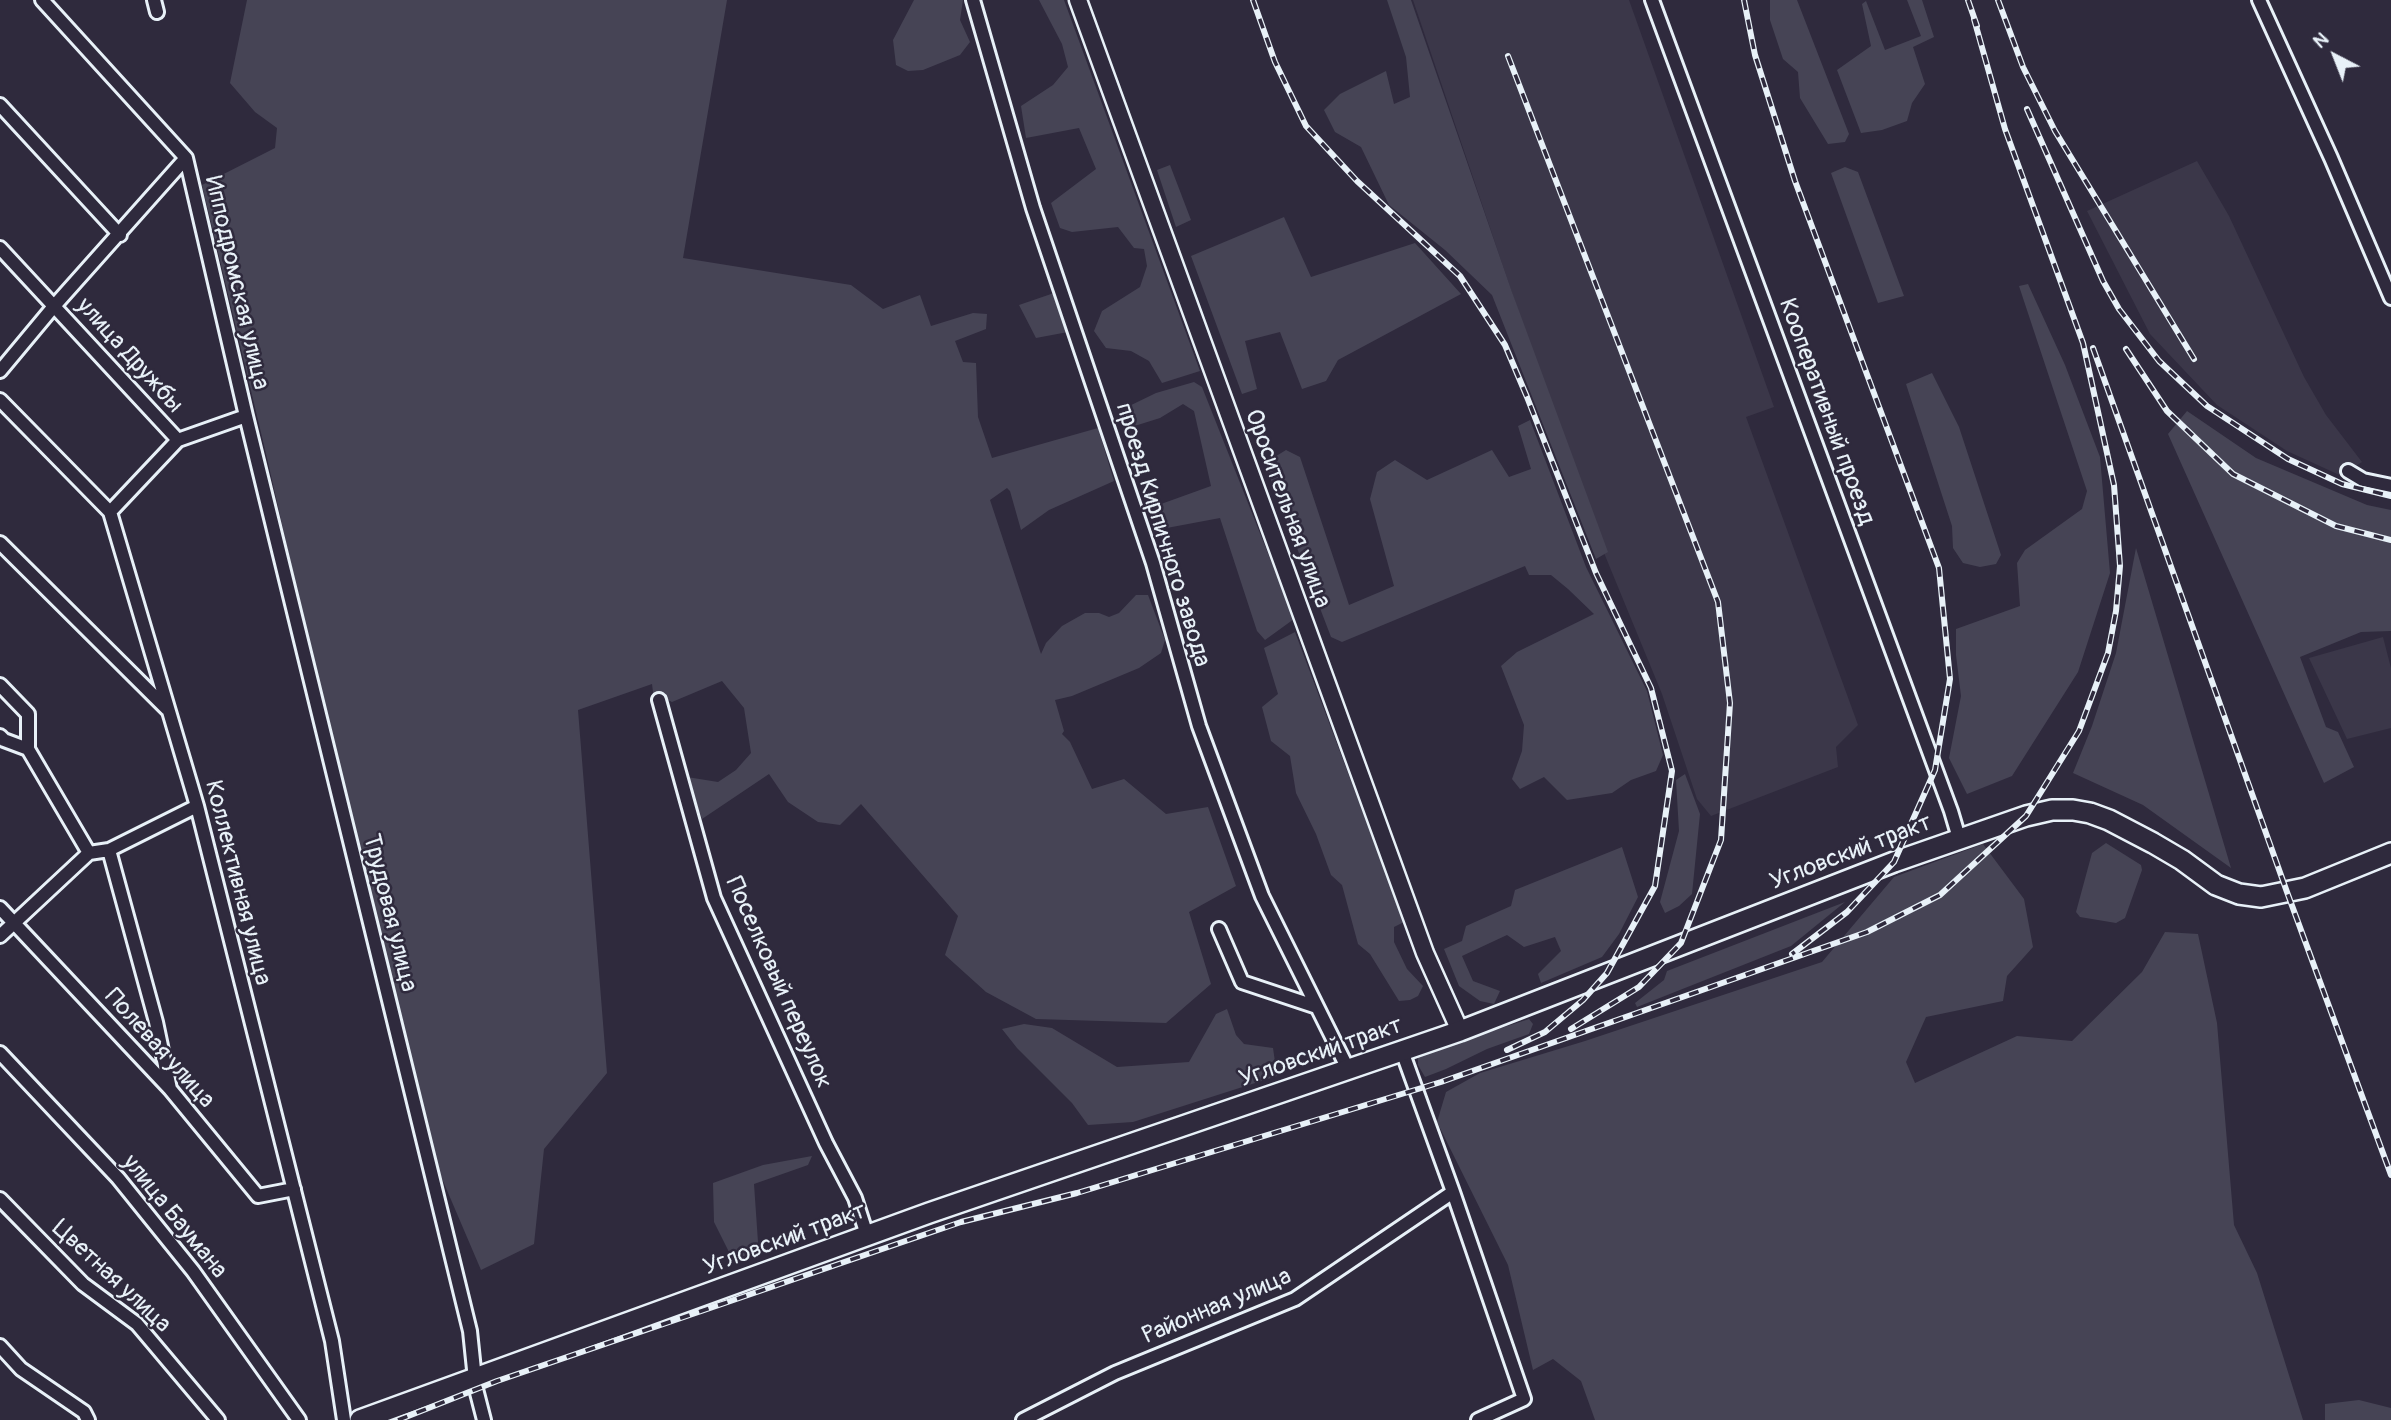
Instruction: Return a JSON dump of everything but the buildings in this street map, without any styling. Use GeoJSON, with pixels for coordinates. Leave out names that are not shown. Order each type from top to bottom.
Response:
{"type":"FeatureCollection","features":[{"type":"Feature","properties":{"kind":"highway","name":"Угловский тракт"},"geometry":{"type":"LineString","coordinates":[[360,1420],[867,1235],[1460,1031],[1959,838],[2026,816],[2052,810],[2073,810],[2109,820],[2182,860],[2216,886],[2239,894],[2261,897],[2324,881],[2391,853]]}},
{"type":"Feature","properties":{"kind":"main road","name":"Оросительная улица"},"geometry":{"type":"LineString","coordinates":[[1078,0],[1425,953],[1460,1031]]}},
{"type":"Feature","properties":{"kind":"street"},"geometry":{"type":"LineString","coordinates":[[0,372],[55,305],[186,158],[42,0]]}},
{"type":"Feature","properties":{"kind":"street","name":"проезд Кирпичного завода"},"geometry":{"type":"LineString","coordinates":[[973,0],[1033,208],[1153,563],[1199,726],[1262,896],[1348,1069]]}},
{"type":"Feature","properties":{"kind":"street","name":"Кооперативный проезд"},"geometry":{"type":"LineString","coordinates":[[1653,0],[1959,838]]}},
{"type":"Feature","properties":{"kind":"street"},"geometry":{"type":"LineString","coordinates":[[2259,0],[2391,298]]}},
{"type":"Feature","properties":{"kind":"street"},"geometry":{"type":"LineString","coordinates":[[0,105],[120,234]]}},
{"type":"Feature","properties":{"kind":"street","name":"Ипподромская улица"},"geometry":{"type":"LineString","coordinates":[[186,158],[246,416]]}},
{"type":"Feature","properties":{"kind":"street","name":"улица Дружбы"},"geometry":{"type":"LineString","coordinates":[[0,248],[178,440],[246,416]]}},
{"type":"Feature","properties":{"kind":"street","name":"Коллективная улица"},"geometry":{"type":"LineString","coordinates":[[0,400],[110,512],[197,806],[332,1341],[344,1420]]}},
{"type":"Feature","properties":{"kind":"street","name":"Трудовая улица"},"geometry":{"type":"LineString","coordinates":[[246,416],[470,1331],[475,1377],[484,1420]]}},
{"type":"Feature","properties":{"kind":"street"},"geometry":{"type":"LineString","coordinates":[[110,512],[178,440]]}},
{"type":"Feature","properties":{"kind":"street"},"geometry":{"type":"LineString","coordinates":[[2348,471],[2363,480],[2391,486]]}},
{"type":"Feature","properties":{"kind":"street"},"geometry":{"type":"LineString","coordinates":[[0,543],[170,711]]}},
{"type":"Feature","properties":{"kind":"street"},"geometry":{"type":"LineString","coordinates":[[0,685],[28,713],[28,749],[89,853]]}},
{"type":"Feature","properties":{"kind":"street","name":"Поселковый переулок"},"geometry":{"type":"LineString","coordinates":[[659,700],[714,898],[826,1143],[855,1198],[867,1235]]}},
{"type":"Feature","properties":{"kind":"street"},"geometry":{"type":"LineString","coordinates":[[0,736],[28,749]]}},
{"type":"Feature","properties":{"kind":"street"},"geometry":{"type":"LineString","coordinates":[[0,936],[89,853],[109,850],[197,806]]}},
{"type":"Feature","properties":{"kind":"street"},"geometry":{"type":"LineString","coordinates":[[109,850],[156,1022],[170,1089]]}},
{"type":"Feature","properties":{"kind":"street","name":"Полевая улица"},"geometry":{"type":"LineString","coordinates":[[0,908],[170,1089],[258,1196],[293,1189]]}},
{"type":"Feature","properties":{"kind":"street"},"geometry":{"type":"LineString","coordinates":[[1219,929],[1242,982],[1317,1007]]}},
{"type":"Feature","properties":{"kind":"street"},"geometry":{"type":"LineString","coordinates":[[1418,1046],[1453,1192],[1524,1399],[1478,1420]]}},
{"type":"Feature","properties":{"kind":"street","name":"улица Баумана"},"geometry":{"type":"LineString","coordinates":[[0,1052],[118,1178],[193,1271],[299,1420]]}},
{"type":"Feature","properties":{"kind":"street","name":"Районная улица"},"geometry":{"type":"LineString","coordinates":[[1023,1420],[1115,1373],[1295,1299],[1453,1192]]}},
{"type":"Feature","properties":{"kind":"street","name":"Цветная улица"},"geometry":{"type":"LineString","coordinates":[[0,1199],[83,1284],[137,1324],[218,1420]]}},
{"type":"Feature","properties":{"kind":"street"},"geometry":{"type":"LineString","coordinates":[[0,1346],[21,1369],[84,1412],[88,1420]]}},
{"type":"Feature","properties":{"kind":"shaded area"},"geometry":{"type":"Polygon","coordinates":[[[247,0],[727,0],[683,258],[851,285],[883,309],[920,295],[931,326],[973,313],[987,314],[986,329],[955,341],[963,362],[976,363],[978,417],[992,458],[1098,428],[1114,481],[1049,510],[1021,530],[1007,488],[990,500],[1041,654],[1046,643],[1062,626],[1085,613],[1099,613],[1109,617],[1119,613],[1136,595],[1148,595],[1165,640],[1161,653],[1139,668],[1072,696],[1055,700],[1064,731],[1062,734],[1070,742],[1092,789],[1124,779],[1166,814],[1208,807],[1236,886],[1189,912],[1211,984],[1166,1023],[1036,1019],[986,992],[945,955],[958,916],[861,804],[840,825],[818,822],[788,802],[769,774],[702,819],[687,777],[718,782],[736,770],[751,753],[744,708],[722,681],[672,702],[653,692],[652,684],[578,710],[607,1073],[544,1149],[534,1244],[481,1270],[417,1120],[267,458],[202,185],[275,148],[277,128],[255,112],[230,83],[247,0]]]}},
{"type":"Feature","properties":{"kind":"shaded area"},"geometry":{"type":"Polygon","coordinates":[[[914,0],[963,0],[960,20],[970,42],[960,55],[923,70],[908,71],[896,65],[893,40],[914,0]]]}},
{"type":"Feature","properties":{"kind":"shaded area"},"geometry":{"type":"Polygon","coordinates":[[[1039,0],[1064,0],[1200,371],[1162,383],[1149,361],[1131,351],[1106,348],[1094,331],[1102,311],[1140,287],[1147,266],[1144,249],[1134,248],[1118,227],[1072,232],[1060,228],[1051,203],[1096,169],[1079,128],[1026,138],[1021,106],[1053,85],[1068,67],[1062,44],[1039,0]]]}},
{"type":"Feature","properties":{"kind":"shaded area"},"geometry":{"type":"Polygon","coordinates":[[[1387,0],[1411,0],[1512,292],[1608,552],[1596,559],[1492,295],[1445,250],[1389,205],[1361,147],[1335,132],[1324,110],[1340,94],[1386,71],[1394,104],[1410,97],[1406,57],[1387,0]]]}},
{"type":"Feature","properties":{"kind":"shaded area"},"geometry":{"type":"Polygon","coordinates":[[[1413,0],[1629,0],[1774,407],[1746,417],[1858,725],[1836,747],[1838,767],[1711,816],[1697,799],[1662,694],[1581,497],[1413,0]]]}},
{"type":"Feature","properties":{"kind":"shaded area"},"geometry":{"type":"Polygon","coordinates":[[[1770,0],[1797,0],[1849,134],[1845,142],[1828,144],[1800,98],[1798,72],[1783,59],[1770,20],[1770,0]]]}},
{"type":"Feature","properties":{"kind":"shaded area"},"geometry":{"type":"Polygon","coordinates":[[[1907,0],[1922,0],[1934,37],[1913,47],[1925,84],[1912,103],[1907,121],[1882,130],[1861,133],[1837,70],[1871,46],[1862,4],[1866,1],[1885,50],[1921,36],[1907,0]]]}},
{"type":"Feature","properties":{"kind":"shaded area"},"geometry":{"type":"Polygon","coordinates":[[[2197,161],[2229,216],[2304,377],[2326,415],[2362,462],[2348,471],[2346,478],[2287,451],[2217,405],[2150,334],[2087,211],[2197,161]]]}},
{"type":"Feature","properties":{"kind":"shaded area"},"geometry":{"type":"Polygon","coordinates":[[[1170,165],[1191,220],[1176,227],[1157,170],[1170,165]]]}},
{"type":"Feature","properties":{"kind":"shaded area"},"geometry":{"type":"Polygon","coordinates":[[[1845,167],[1858,172],[1904,296],[1878,303],[1831,173],[1845,167]]]}},
{"type":"Feature","properties":{"kind":"shaded area"},"geometry":{"type":"Polygon","coordinates":[[[1284,217],[1311,277],[1415,243],[1461,294],[1338,360],[1326,381],[1302,389],[1280,332],[1245,341],[1257,389],[1242,394],[1191,256],[1284,217]]]}},
{"type":"Feature","properties":{"kind":"shaded area"},"geometry":{"type":"Polygon","coordinates":[[[2028,284],[2065,365],[2100,457],[2110,573],[2078,672],[2012,776],[1967,794],[1949,758],[1961,696],[1956,629],[2020,606],[2017,563],[2025,550],[2082,509],[2087,491],[2019,286],[2028,284]]]}},
{"type":"Feature","properties":{"kind":"shaded area"},"geometry":{"type":"Polygon","coordinates":[[[1054,293],[1068,332],[1036,338],[1019,305],[1054,293]]]}},
{"type":"Feature","properties":{"kind":"shaded area"},"geometry":{"type":"Polygon","coordinates":[[[1932,373],[1959,427],[2001,555],[1996,564],[1980,567],[1963,563],[1953,548],[1952,526],[1906,384],[1932,373]]]}},
{"type":"Feature","properties":{"kind":"shaded area"},"geometry":{"type":"Polygon","coordinates":[[[1194,382],[1202,387],[1294,619],[1265,640],[1257,631],[1220,518],[1156,530],[1150,508],[1211,486],[1194,411],[1183,404],[1160,418],[1125,429],[1119,413],[1156,393],[1194,382]]]}},
{"type":"Feature","properties":{"kind":"shaded area"},"geometry":{"type":"Polygon","coordinates":[[[2187,411],[2256,458],[2367,505],[2391,510],[2391,631],[2361,632],[2300,657],[2326,727],[2338,732],[2354,767],[2324,783],[2168,434],[2187,411]]]}},
{"type":"Feature","properties":{"kind":"shaded area"},"geometry":{"type":"Polygon","coordinates":[[[1530,420],[1586,567],[1647,691],[1663,755],[1656,771],[1631,780],[1612,793],[1567,800],[1544,777],[1520,789],[1512,779],[1522,751],[1524,725],[1501,666],[1517,652],[1594,614],[1568,589],[1551,575],[1529,575],[1525,566],[1342,642],[1331,637],[1268,472],[1273,458],[1286,450],[1300,457],[1349,605],[1394,586],[1370,499],[1377,472],[1395,460],[1427,480],[1492,450],[1509,477],[1531,469],[1518,426],[1530,420]]]}},
{"type":"Feature","properties":{"kind":"shaded area"},"geometry":{"type":"Polygon","coordinates":[[[2136,548],[2231,868],[2143,805],[2073,773],[2116,653],[2136,548]]]}},
{"type":"Feature","properties":{"kind":"shaded area"},"geometry":{"type":"Polygon","coordinates":[[[1295,632],[1404,922],[1394,927],[1394,942],[1407,969],[1423,986],[1418,996],[1410,1000],[1399,1001],[1370,954],[1358,944],[1342,885],[1331,875],[1316,834],[1296,793],[1290,756],[1271,741],[1262,707],[1278,694],[1264,648],[1295,632]]]}},
{"type":"Feature","properties":{"kind":"shaded area"},"geometry":{"type":"Polygon","coordinates":[[[2383,637],[2391,668],[2391,728],[2347,739],[2309,658],[2383,637]]]}},
{"type":"Feature","properties":{"kind":"shaded area"},"geometry":{"type":"Polygon","coordinates":[[[1685,774],[1700,814],[1692,894],[1679,906],[1665,913],[1660,902],[1679,831],[1676,780],[1685,774]]]}},
{"type":"Feature","properties":{"kind":"shaded area"},"geometry":{"type":"Polygon","coordinates":[[[2106,843],[2141,865],[2142,870],[2125,918],[2116,923],[2080,917],[2076,912],[2092,853],[2106,843]]]}},
{"type":"Feature","properties":{"kind":"shaded area"},"geometry":{"type":"Polygon","coordinates":[[[1983,844],[2024,899],[2033,947],[2007,976],[2003,1001],[1926,1017],[1906,1062],[1915,1083],[2017,1036],[2072,1041],[2142,972],[2165,932],[2198,934],[2217,1023],[2234,1225],[2257,1273],[2303,1420],[1595,1420],[1581,1381],[1553,1359],[1533,1370],[1508,1265],[1437,1122],[1446,1092],[1480,1073],[1822,962],[1894,877],[1983,844]]]}},
{"type":"Feature","properties":{"kind":"shaded area"},"geometry":{"type":"Polygon","coordinates":[[[1622,847],[1638,897],[1619,934],[1602,957],[1541,983],[1538,974],[1561,951],[1555,937],[1524,947],[1507,935],[1462,956],[1473,981],[1500,991],[1494,1004],[1480,1001],[1459,986],[1444,949],[1462,941],[1466,926],[1511,906],[1515,890],[1622,847]]]}},
{"type":"Feature","properties":{"kind":"shaded area"},"geometry":{"type":"Polygon","coordinates":[[[1845,902],[1791,946],[1637,1007],[1635,1003],[1664,980],[1667,971],[1845,902]]]}},
{"type":"Feature","properties":{"kind":"shaded area"},"geometry":{"type":"Polygon","coordinates":[[[1227,1009],[1236,1035],[1244,1044],[1273,1048],[1277,1076],[1133,1122],[1088,1125],[1072,1103],[1017,1048],[1002,1029],[1024,1024],[1052,1028],[1117,1067],[1189,1062],[1216,1014],[1227,1009]]]}},
{"type":"Feature","properties":{"kind":"shaded area"},"geometry":{"type":"Polygon","coordinates":[[[1529,1019],[1533,1024],[1529,1034],[1487,1049],[1446,1069],[1425,1077],[1418,1065],[1418,1050],[1434,1043],[1446,1046],[1529,1019]]]}},
{"type":"Feature","properties":{"kind":"shaded area"},"geometry":{"type":"Polygon","coordinates":[[[812,1156],[808,1165],[754,1184],[758,1242],[752,1257],[731,1256],[714,1222],[713,1183],[763,1165],[812,1156]]]}},
{"type":"Feature","properties":{"kind":"shaded area"},"geometry":{"type":"Polygon","coordinates":[[[2359,1400],[2391,1408],[2391,1420],[2325,1420],[2325,1404],[2359,1400]]]}},
{"type":"Feature","properties":{"kind":"railway"},"geometry":{"type":"LineString","coordinates":[[1253,0],[1275,62],[1306,126],[1357,181],[1460,276],[1505,345],[1596,573],[1651,688],[1672,771],[1655,886],[1607,973],[1583,1000],[1545,1032],[1507,1050]]}},
{"type":"Feature","properties":{"kind":"railway"},"geometry":{"type":"LineString","coordinates":[[1744,0],[1755,55],[1795,181],[1939,568],[1950,679],[1935,770],[1894,862],[1847,912],[1792,954]]}},
{"type":"Feature","properties":{"kind":"railway"},"geometry":{"type":"LineString","coordinates":[[1968,0],[1977,26]]}},
{"type":"Feature","properties":{"kind":"railway"},"geometry":{"type":"LineString","coordinates":[[1998,0],[2023,67],[2055,131],[2194,359]]}},
{"type":"Feature","properties":{"kind":"railway"},"geometry":{"type":"LineString","coordinates":[[398,1420],[497,1381],[961,1222],[1077,1193],[1441,1082],[1867,932],[1940,895],[2026,816],[2079,731],[2108,653],[2116,611],[2120,566],[2114,485],[2083,343],[2005,129],[1974,19]]}},
{"type":"Feature","properties":{"kind":"railway"},"geometry":{"type":"LineString","coordinates":[[1508,56],[1718,602],[1730,703],[1721,840],[1681,943],[1639,987],[1571,1029]]}},
{"type":"Feature","properties":{"kind":"railway"},"geometry":{"type":"LineString","coordinates":[[2027,109],[2103,281],[2119,309],[2159,361],[2207,406],[2288,459],[2342,484],[2391,496]]}},
{"type":"Feature","properties":{"kind":"railway"},"geometry":{"type":"LineString","coordinates":[[2093,348],[2391,1175]]}},
{"type":"Feature","properties":{"kind":"railway"},"geometry":{"type":"LineString","coordinates":[[2126,349],[2167,411],[2233,474],[2336,526],[2391,540]]}}]}
